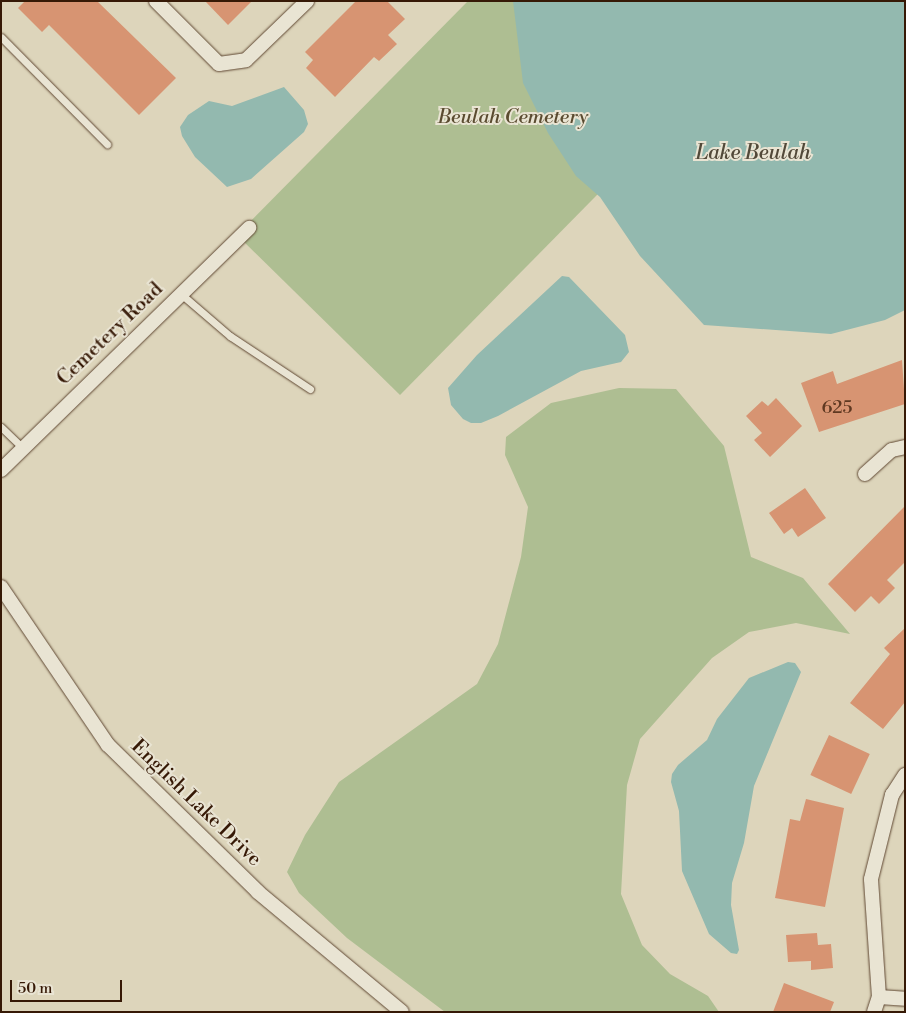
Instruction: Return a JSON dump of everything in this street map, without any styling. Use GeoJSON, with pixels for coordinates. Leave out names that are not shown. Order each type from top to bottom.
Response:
{"type":"FeatureCollection","features":[{"type":"Feature","properties":{"kind":"street"},"geometry":{"type":"LineString","coordinates":[[156,1],[219,64],[246,60],[306,1]]}},
{"type":"Feature","properties":{"kind":"street","name":"Cemetery Road"},"geometry":{"type":"LineString","coordinates":[[1,470],[249,228]]}},
{"type":"Feature","properties":{"kind":"street"},"geometry":{"type":"LineString","coordinates":[[865,474],[892,450],[905,447]]}},
{"type":"Feature","properties":{"kind":"street","name":"English Lake Drive"},"geometry":{"type":"LineString","coordinates":[[1,587],[108,745],[258,892],[402,1012]]}},
{"type":"Feature","properties":{"kind":"street"},"geometry":{"type":"LineString","coordinates":[[874,1012],[880,997],[871,879],[892,795],[905,775]]}},
{"type":"Feature","properties":{"kind":"street"},"geometry":{"type":"LineString","coordinates":[[880,997],[905,999]]}},
{"type":"Feature","properties":{"kind":"lane"},"geometry":{"type":"LineString","coordinates":[[1,37],[107,144]]}},
{"type":"Feature","properties":{"kind":"lane"},"geometry":{"type":"LineString","coordinates":[[181,294],[230,336],[310,389]]}},
{"type":"Feature","properties":{"kind":"lane"},"geometry":{"type":"LineString","coordinates":[[1,427],[23,448]]}},
{"type":"Feature","properties":{"kind":"green space","name":"Beulah Cemetery"},"geometry":{"type":"Polygon","coordinates":[[[468,1],[656,1],[723,67],[400,395],[237,235],[468,1]]]}},
{"type":"Feature","properties":{"kind":"green space"},"geometry":{"type":"Polygon","coordinates":[[[619,388],[676,389],[724,446],[751,557],[803,578],[850,634],[796,623],[749,632],[712,658],[640,739],[627,785],[621,894],[642,945],[670,974],[708,996],[719,1012],[445,1012],[347,938],[299,893],[287,872],[305,835],[339,782],[477,684],[498,644],[521,557],[528,507],[505,455],[506,437],[551,403],[619,388]]]}},
{"type":"Feature","properties":{"kind":"water","name":"Lake Beulah"},"geometry":{"type":"Polygon","coordinates":[[[513,1],[905,1],[905,310],[885,320],[831,334],[704,325],[640,256],[600,197],[576,176],[548,133],[523,83],[513,1]]]}},
{"type":"Feature","properties":{"kind":"water"},"geometry":{"type":"Polygon","coordinates":[[[284,87],[304,110],[308,124],[304,132],[251,179],[227,187],[195,157],[182,136],[180,127],[188,115],[209,101],[232,106],[284,87]]]}},
{"type":"Feature","properties":{"kind":"water"},"geometry":{"type":"Polygon","coordinates":[[[562,276],[569,277],[625,335],[629,352],[621,362],[581,371],[498,416],[481,423],[471,423],[463,419],[451,405],[448,388],[477,355],[562,276]]]}},
{"type":"Feature","properties":{"kind":"water"},"geometry":{"type":"Polygon","coordinates":[[[788,662],[795,663],[801,672],[754,786],[744,843],[732,883],[731,905],[739,950],[737,954],[731,953],[709,934],[682,871],[679,811],[671,782],[672,774],[678,765],[707,740],[717,719],[749,678],[788,662]]]}},
{"type":"Feature","properties":{"kind":"building"},"geometry":{"type":"Polygon","coordinates":[[[25,1],[97,1],[176,78],[139,115],[49,25],[42,32],[18,8],[25,1]]]}},
{"type":"Feature","properties":{"kind":"building"},"geometry":{"type":"Polygon","coordinates":[[[205,1],[252,1],[228,25],[205,1]]]}},
{"type":"Feature","properties":{"kind":"building"},"geometry":{"type":"Polygon","coordinates":[[[356,1],[387,1],[405,19],[388,35],[397,44],[379,61],[374,57],[335,97],[306,68],[313,60],[305,52],[356,1]]]}},
{"type":"Feature","properties":{"kind":"building"},"geometry":{"type":"Polygon","coordinates":[[[902,360],[905,404],[819,432],[801,383],[833,371],[837,384],[902,360]]]}},
{"type":"Feature","properties":{"kind":"building"},"geometry":{"type":"Polygon","coordinates":[[[776,398],[802,426],[770,457],[754,440],[762,433],[746,416],[762,401],[768,406],[776,398]]]}},
{"type":"Feature","properties":{"kind":"building"},"geometry":{"type":"Polygon","coordinates":[[[805,488],[826,518],[798,537],[792,528],[784,534],[769,513],[805,488]]]}},
{"type":"Feature","properties":{"kind":"building"},"geometry":{"type":"Polygon","coordinates":[[[905,506],[905,562],[887,580],[895,588],[879,604],[871,596],[855,612],[828,584],[905,506]]]}},
{"type":"Feature","properties":{"kind":"building"},"geometry":{"type":"Polygon","coordinates":[[[905,628],[905,702],[883,729],[850,703],[890,654],[884,648],[905,628]]]}},
{"type":"Feature","properties":{"kind":"building"},"geometry":{"type":"Polygon","coordinates":[[[829,735],[870,754],[851,794],[810,775],[829,735]]]}},
{"type":"Feature","properties":{"kind":"building"},"geometry":{"type":"Polygon","coordinates":[[[806,799],[844,808],[825,907],[775,898],[790,819],[800,821],[806,799]]]}},
{"type":"Feature","properties":{"kind":"building"},"geometry":{"type":"Polygon","coordinates":[[[817,933],[818,945],[831,944],[833,968],[811,970],[811,961],[788,962],[786,935],[817,933]]]}},
{"type":"Feature","properties":{"kind":"building"},"geometry":{"type":"Polygon","coordinates":[[[784,983],[834,1002],[830,1012],[773,1012],[784,983]]]}}]}
